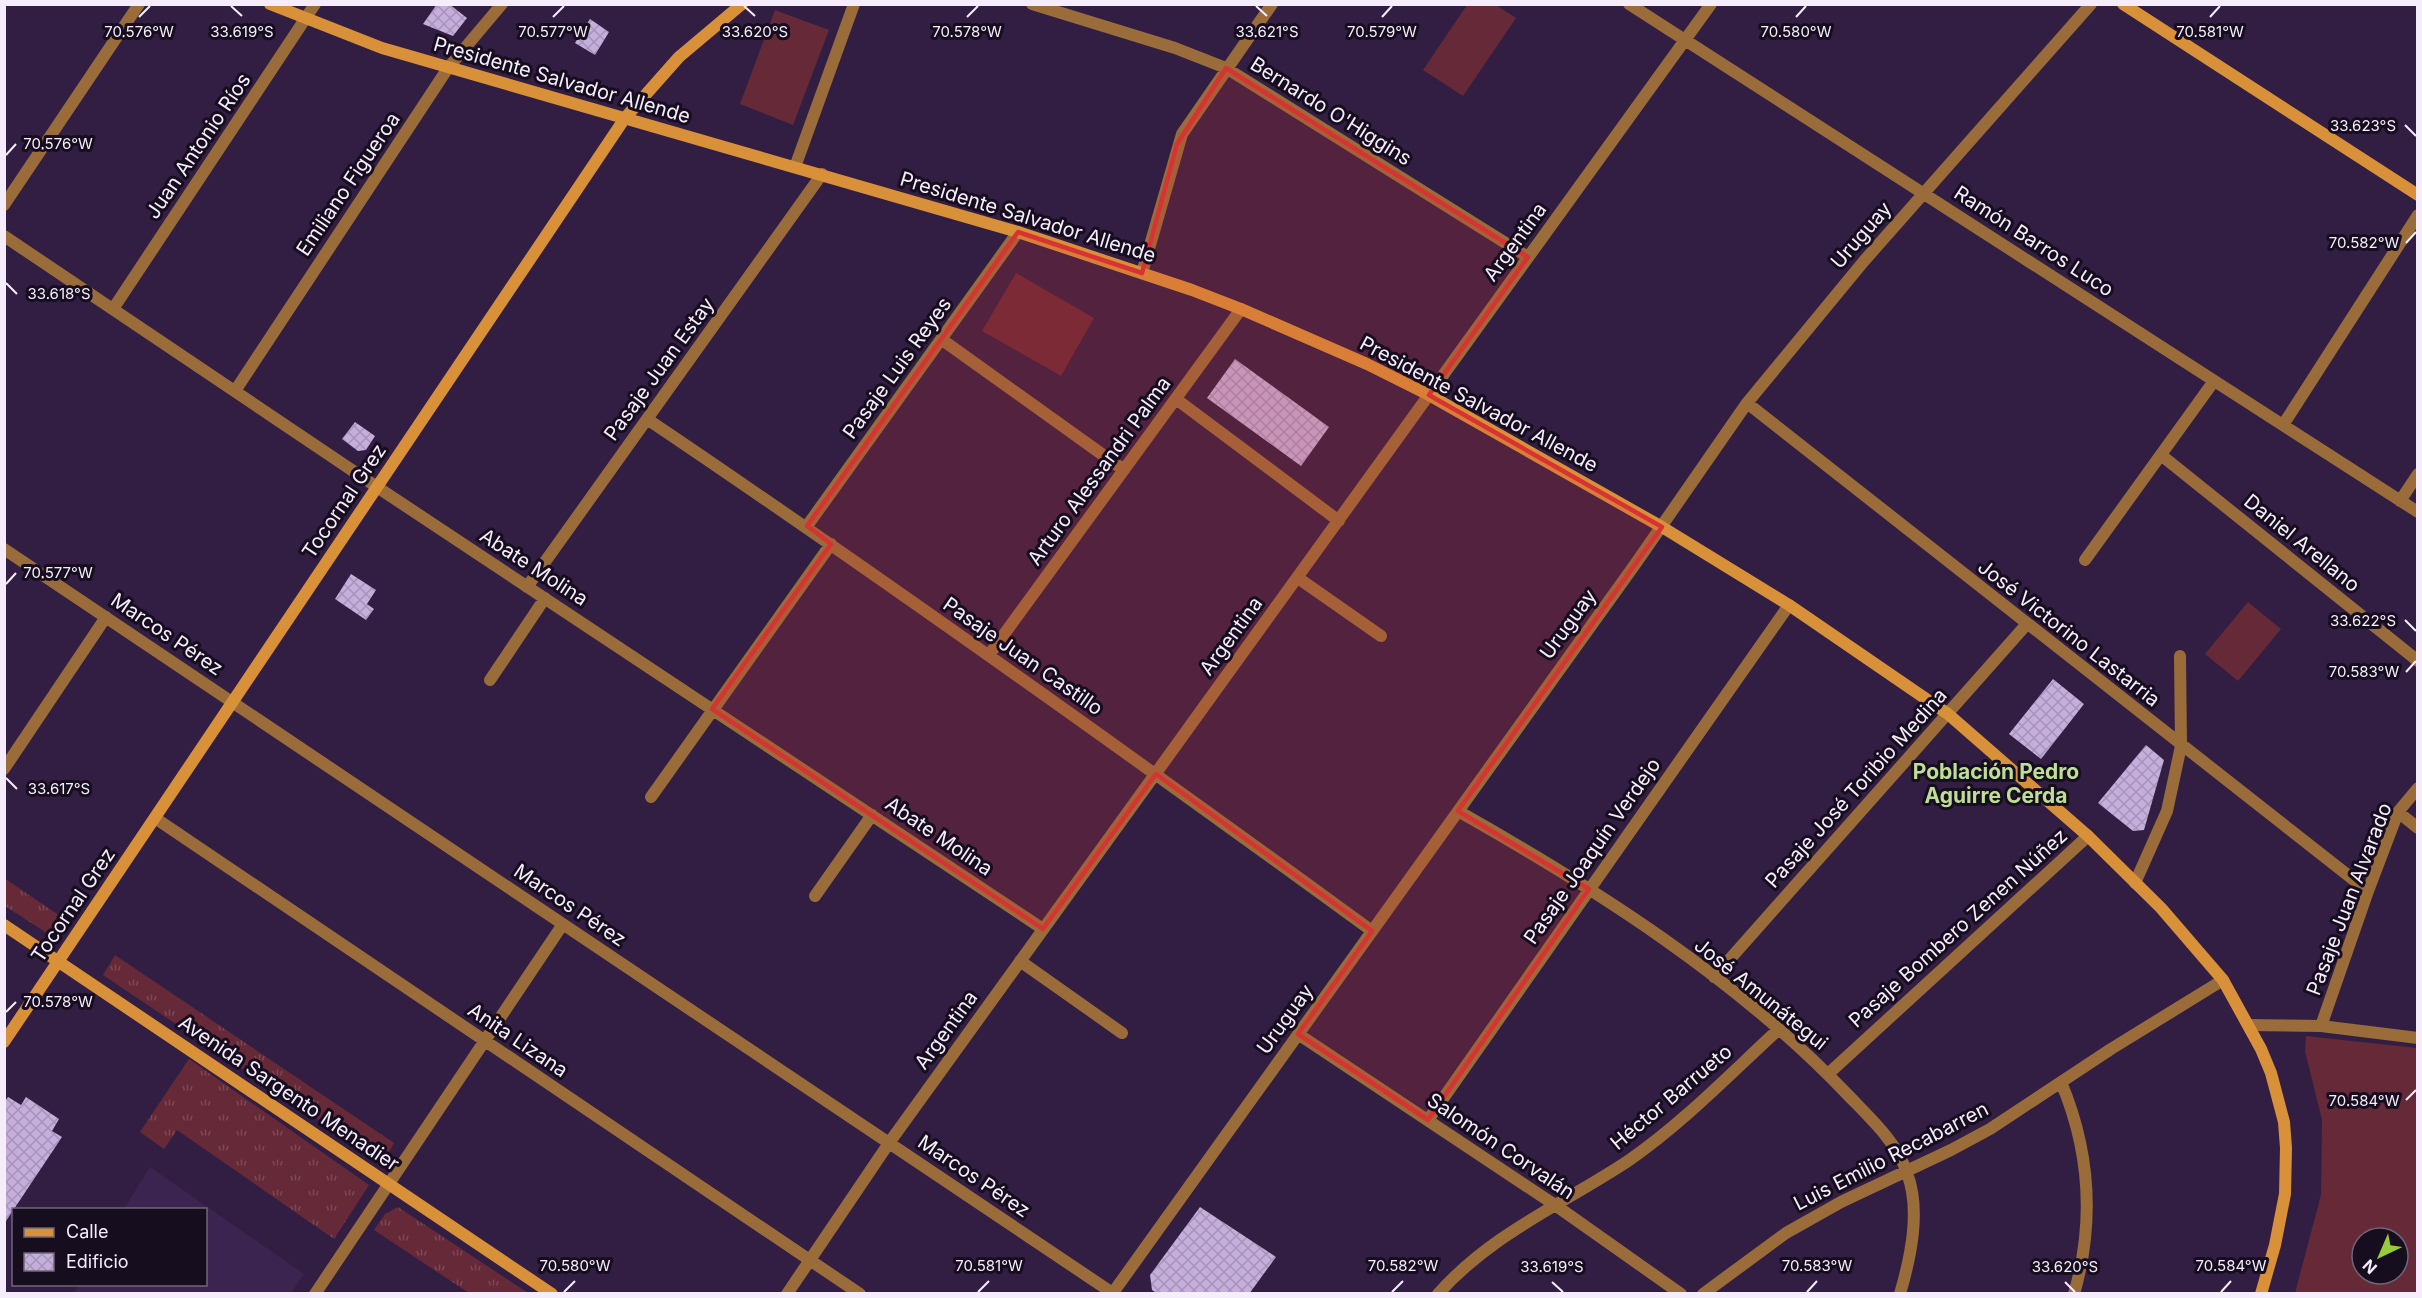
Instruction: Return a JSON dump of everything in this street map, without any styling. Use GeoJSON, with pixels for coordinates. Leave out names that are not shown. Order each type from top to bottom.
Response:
{"type":"FeatureCollection","features":[{"type":"Feature","properties":{"kind":"main road","name":"Presidente Salvador Allende"},"geometry":{"type":"LineString","coordinates":[[270,4],[382,48],[1018,232],[1241,309],[1367,364],[1429,395],[1662,527],[1789,605],[1948,714],[2088,836],[2187,935],[2223,980],[2249,1025],[2271,1073],[2284,1122],[2286,1183],[2281,1217],[2261,1293]]}},
{"type":"Feature","properties":{"kind":"main road","name":"Tocornal Grez"},"geometry":{"type":"LineString","coordinates":[[4,1042],[625,118],[679,57],[742,4]]}},
{"type":"Feature","properties":{"kind":"main road"},"geometry":{"type":"LineString","coordinates":[[2123,4],[2418,195]]}},
{"type":"Feature","properties":{"kind":"main road","name":"Avenida Sargento Menadier"},"geometry":{"type":"LineString","coordinates":[[4,925],[552,1293]]}},
{"type":"Feature","properties":{"kind":"street"},"geometry":{"type":"LineString","coordinates":[[4,205],[139,4]]}},
{"type":"Feature","properties":{"kind":"street","name":"Juan Antonio Ríos"},"geometry":{"type":"LineString","coordinates":[[113,309],[315,4]]}},
{"type":"Feature","properties":{"kind":"street","name":"Emiliano Figueroa"},"geometry":{"type":"LineString","coordinates":[[235,391],[448,68],[502,4]]}},
{"type":"Feature","properties":{"kind":"street"},"geometry":{"type":"LineString","coordinates":[[795,167],[854,4]]}},
{"type":"Feature","properties":{"kind":"street","name":"Bernardo O'Higgins"},"geometry":{"type":"LineString","coordinates":[[1032,4],[1175,48],[1226,68],[1528,257]]}},
{"type":"Feature","properties":{"kind":"street"},"geometry":{"type":"LineString","coordinates":[[1142,273],[1177,144],[1187,125],[1272,4]]}},
{"type":"Feature","properties":{"kind":"street","name":"Ramón Barros Luco"},"geometry":{"type":"LineString","coordinates":[[1629,4],[2418,512]]}},
{"type":"Feature","properties":{"kind":"street","name":"Argentina"},"geometry":{"type":"LineString","coordinates":[[787,1293],[889,1143],[1711,4]]}},
{"type":"Feature","properties":{"kind":"street","name":"Uruguay"},"geometry":{"type":"LineString","coordinates":[[1113,1293],[1662,527],[1747,403],[1821,311],[2091,4]]}},
{"type":"Feature","properties":{"kind":"street","name":"Pasaje Juan Estay"},"geometry":{"type":"LineString","coordinates":[[527,586],[822,174]]}},
{"type":"Feature","properties":{"kind":"street"},"geometry":{"type":"LineString","coordinates":[[2283,425],[2418,215]]}},
{"type":"Feature","properties":{"kind":"street","name":"Pasaje Luis Reyes"},"geometry":{"type":"LineString","coordinates":[[807,526],[1018,232]]}},
{"type":"Feature","properties":{"kind":"street","name":"Abate Molina"},"geometry":{"type":"LineString","coordinates":[[4,236],[377,487],[1043,929]]}},
{"type":"Feature","properties":{"kind":"street","name":"Arturo Alessandri Palma"},"geometry":{"type":"LineString","coordinates":[[989,656],[1241,309]]}},
{"type":"Feature","properties":{"kind":"street"},"geometry":{"type":"LineString","coordinates":[[941,339],[1124,470]]}},
{"type":"Feature","properties":{"kind":"street"},"geometry":{"type":"LineString","coordinates":[[2085,560],[2214,381]]}},
{"type":"Feature","properties":{"kind":"street"},"geometry":{"type":"LineString","coordinates":[[1176,399],[1339,521]]}},
{"type":"Feature","properties":{"kind":"street","name":"José Victorino Lastarria"},"geometry":{"type":"LineString","coordinates":[[1747,403],[2026,625],[2368,891]]}},
{"type":"Feature","properties":{"kind":"street","name":"Pasaje Juan Castillo"},"geometry":{"type":"LineString","coordinates":[[647,419],[807,526],[1372,931]]}},
{"type":"Feature","properties":{"kind":"street","name":"Daniel Arellano"},"geometry":{"type":"LineString","coordinates":[[2161,455],[2418,661]]}},
{"type":"Feature","properties":{"kind":"street"},"geometry":{"type":"LineString","coordinates":[[2400,501],[2418,474]]}},
{"type":"Feature","properties":{"kind":"street"},"geometry":{"type":"LineString","coordinates":[[651,797],[831,544]]}},
{"type":"Feature","properties":{"kind":"street","name":"Marcos Pérez"},"geometry":{"type":"LineString","coordinates":[[4,549],[1113,1293]]}},
{"type":"Feature","properties":{"kind":"street"},"geometry":{"type":"LineString","coordinates":[[1298,578],[1381,636]]}},
{"type":"Feature","properties":{"kind":"street"},"geometry":{"type":"LineString","coordinates":[[490,680],[545,598]]}},
{"type":"Feature","properties":{"kind":"street","name":"Pasaje Joaquín Verdejo"},"geometry":{"type":"LineString","coordinates":[[1428,1120],[1789,605]]}},
{"type":"Feature","properties":{"kind":"street"},"geometry":{"type":"LineString","coordinates":[[4,769],[106,617]]}},
{"type":"Feature","properties":{"kind":"street","name":"Pasaje José Toribio Medina"},"geometry":{"type":"LineString","coordinates":[[1714,977],[2026,625]]}},
{"type":"Feature","properties":{"kind":"street"},"geometry":{"type":"LineString","coordinates":[[2135,883],[2167,811],[2181,746],[2180,656]]}},
{"type":"Feature","properties":{"kind":"street","name":"Pasaje Juan Alvarado"},"geometry":{"type":"LineString","coordinates":[[2321,1026],[2398,812],[2418,788]]}},
{"type":"Feature","properties":{"kind":"street","name":"José Amunátegui"},"geometry":{"type":"LineString","coordinates":[[1458,811],[1589,890],[1714,977],[1779,1029],[1828,1074],[1887,1137],[1907,1172],[1914,1203],[1911,1244],[1900,1293]]}},
{"type":"Feature","properties":{"kind":"street"},"geometry":{"type":"LineString","coordinates":[[2398,812],[2418,828]]}},
{"type":"Feature","properties":{"kind":"street"},"geometry":{"type":"LineString","coordinates":[[815,896],[872,815]]}},
{"type":"Feature","properties":{"kind":"street","name":"Anita Lizana"},"geometry":{"type":"LineString","coordinates":[[155,818],[860,1293]]}},
{"type":"Feature","properties":{"kind":"street","name":"Pasaje Bombero Zenen Núñez"},"geometry":{"type":"LineString","coordinates":[[1828,1074],[2088,836]]}},
{"type":"Feature","properties":{"kind":"street"},"geometry":{"type":"LineString","coordinates":[[315,1293],[563,924]]}},
{"type":"Feature","properties":{"kind":"street"},"geometry":{"type":"LineString","coordinates":[[1020,961],[1122,1033]]}},
{"type":"Feature","properties":{"kind":"street","name":"Luis Emilio Recabarren"},"geometry":{"type":"LineString","coordinates":[[1703,1293],[1786,1233],[1842,1202],[1907,1172],[1990,1129],[2223,980]]}},
{"type":"Feature","properties":{"kind":"street"},"geometry":{"type":"LineString","coordinates":[[2249,1025],[2321,1026],[2418,1038]]}},
{"type":"Feature","properties":{"kind":"street","name":"Héctor Barrueto"},"geometry":{"type":"LineString","coordinates":[[1438,1293],[1484,1252],[1530,1219],[1593,1183],[1660,1137],[1779,1029]]}},
{"type":"Feature","properties":{"kind":"street","name":"Salomón Corvalán"},"geometry":{"type":"LineString","coordinates":[[1298,1034],[1555,1205],[1681,1293]]}},
{"type":"Feature","properties":{"kind":"street"},"geometry":{"type":"LineString","coordinates":[[2061,1082],[2079,1132],[2088,1189],[2085,1243],[2074,1293]]}},
{"type":"Feature","properties":{"kind":"highlighted area"},"geometry":{"type":"Polygon","coordinates":[[[1226,68],[1528,257],[1429,395],[1662,527],[1458,811],[1589,889],[1428,1120],[1298,1034],[1372,931],[1156,774],[1043,929],[712,709],[831,544],[807,526],[1018,232],[1142,273],[1177,144],[1226,68]]]}},
{"type":"Feature","properties":{"kind":"shaded area"},"geometry":{"type":"Polygon","coordinates":[[[150,1167],[304,1274],[291,1293],[74,1293],[78,1286],[207,1286],[207,1208],[125,1208],[150,1167]]]}},
{"type":"Feature","properties":{"kind":"green space"},"geometry":{"type":"Polygon","coordinates":[[[1467,5],[1496,5],[1516,18],[1463,96],[1423,70],[1467,5]]]}},
{"type":"Feature","properties":{"kind":"green space"},"geometry":{"type":"Polygon","coordinates":[[[775,10],[829,30],[793,125],[740,104],[775,10]]]}},
{"type":"Feature","properties":{"kind":"green space"},"geometry":{"type":"Polygon","coordinates":[[[1016,273],[1094,318],[1061,376],[982,331],[1016,273]]]}},
{"type":"Feature","properties":{"kind":"green space"},"geometry":{"type":"Polygon","coordinates":[[[2248,602],[2281,629],[2238,681],[2205,654],[2248,602]]]}},
{"type":"Feature","properties":{"kind":"green space"},"geometry":{"type":"Polygon","coordinates":[[[4,878],[63,918],[53,937],[5,906],[4,878]]]}},
{"type":"Feature","properties":{"kind":"green space"},"geometry":{"type":"Polygon","coordinates":[[[115,955],[394,1143],[383,1163],[103,975],[115,955]]]}},
{"type":"Feature","properties":{"kind":"green space"},"geometry":{"type":"Polygon","coordinates":[[[2306,1036],[2417,1048],[2417,1293],[2295,1293],[2321,1195],[2322,1120],[2305,1051],[2306,1036]]]}},
{"type":"Feature","properties":{"kind":"green space"},"geometry":{"type":"Polygon","coordinates":[[[189,1059],[369,1185],[334,1239],[177,1130],[164,1149],[140,1132],[189,1059]]]}},
{"type":"Feature","properties":{"kind":"green space"},"geometry":{"type":"Polygon","coordinates":[[[398,1207],[528,1293],[469,1293],[374,1230],[385,1214],[398,1207]]]}},
{"type":"Feature","properties":{"kind":"building"},"geometry":{"type":"Polygon","coordinates":[[[437,4],[449,4],[467,18],[453,36],[423,24],[437,4]]]}},
{"type":"Feature","properties":{"kind":"building"},"geometry":{"type":"Polygon","coordinates":[[[590,19],[609,32],[595,55],[575,43],[590,19]]]}},
{"type":"Feature","properties":{"kind":"building"},"geometry":{"type":"Polygon","coordinates":[[[1235,359],[1329,427],[1301,466],[1207,398],[1235,359]]]}},
{"type":"Feature","properties":{"kind":"building"},"geometry":{"type":"Polygon","coordinates":[[[355,422],[375,436],[366,450],[358,451],[342,439],[355,422]]]}},
{"type":"Feature","properties":{"kind":"building"},"geometry":{"type":"Polygon","coordinates":[[[351,574],[376,590],[367,604],[374,609],[366,620],[335,599],[351,574]]]}},
{"type":"Feature","properties":{"kind":"building"},"geometry":{"type":"Polygon","coordinates":[[[2053,679],[2084,704],[2041,759],[2009,734],[2053,679]]]}},
{"type":"Feature","properties":{"kind":"building"},"geometry":{"type":"Polygon","coordinates":[[[2146,745],[2164,760],[2144,830],[2133,831],[2098,803],[2146,745]]]}},
{"type":"Feature","properties":{"kind":"building"},"geometry":{"type":"Polygon","coordinates":[[[8,1097],[21,1105],[26,1097],[59,1119],[52,1131],[62,1137],[15,1208],[12,1208],[4,1224],[4,1102],[8,1097]]]}},
{"type":"Feature","properties":{"kind":"building"},"geometry":{"type":"Polygon","coordinates":[[[1200,1207],[1276,1257],[1249,1294],[1158,1294],[1152,1290],[1150,1275],[1200,1207]]]}},
{"type":"Feature","properties":{"kind":"district","name":"Población Pedro Aguirre Cerda"},"geometry":{"type":"Point","coordinates":[1996,784]}}]}
